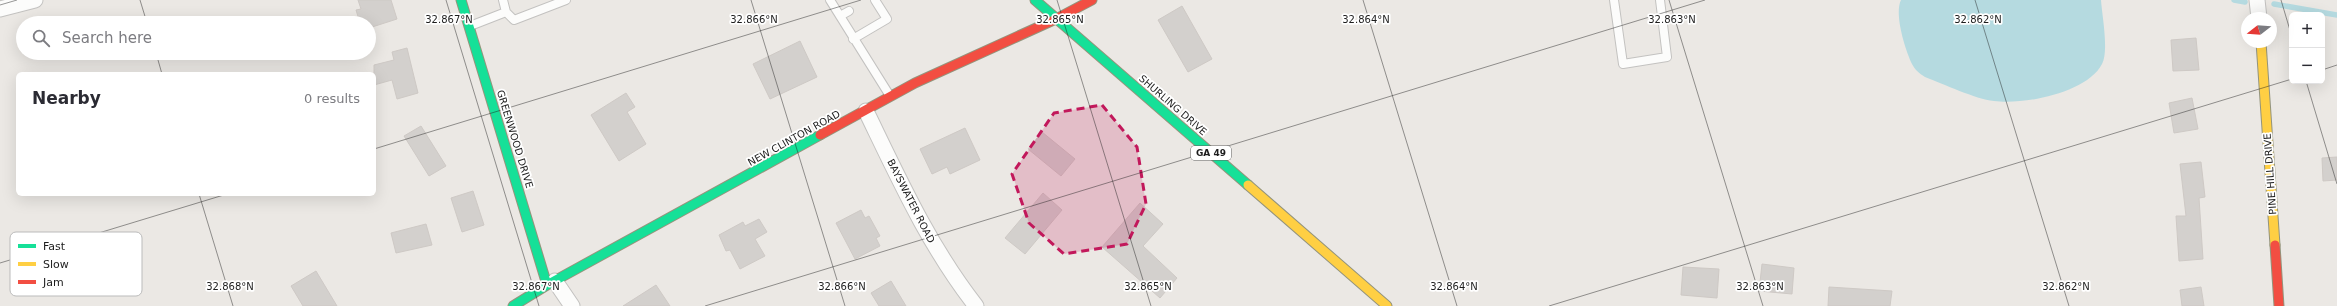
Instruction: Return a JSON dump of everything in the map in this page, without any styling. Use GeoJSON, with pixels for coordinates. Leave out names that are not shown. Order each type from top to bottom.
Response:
{"type":"FeatureCollection","features":[{"type":"Feature","properties":{"kind":"street"},"geometry":{"type":"LineString","coordinates":[[0,9],[35,0]]}},
{"type":"Feature","properties":{"kind":"street","name":"GREENWOOD DRIVE"},"geometry":{"type":"LineString","coordinates":[[461,0],[551,283]]}},
{"type":"Feature","properties":{"kind":"street","name":"SHURLING DRIVE"},"geometry":{"type":"LineString","coordinates":[[1034,0],[1387,306]]}},
{"type":"Feature","properties":{"kind":"street","name":"NEW CLINTON ROAD"},"geometry":{"type":"LineString","coordinates":[[513,306],[551,283],[891,97],[949,68],[1056,19],[1092,0]]}},
{"type":"Feature","properties":{"kind":"street"},"geometry":{"type":"LineString","coordinates":[[2257,0],[2258,12]]}},
{"type":"Feature","properties":{"kind":"street","name":"PINE HILL DRIVE"},"geometry":{"type":"LineString","coordinates":[[2261,48],[2280,306]]}},
{"type":"Feature","properties":{"kind":"street","name":"BAYSWATER ROAD"},"geometry":{"type":"LineString","coordinates":[[866,111],[925,232],[958,283],[976,306]]}},
{"type":"Feature","properties":{"kind":"street"},"geometry":{"type":"LineString","coordinates":[[551,283],[572,306]]}},
{"type":"Feature","properties":{"kind":"lane"},"geometry":{"type":"LineString","coordinates":[[504,0],[506,12],[510,18],[518,20],[566,0]]}},
{"type":"Feature","properties":{"kind":"lane"},"geometry":{"type":"LineString","coordinates":[[830,0],[853,39],[891,97]]}},
{"type":"Feature","properties":{"kind":"lane"},"geometry":{"type":"LineString","coordinates":[[1614,0],[1623,64],[1667,57],[1660,0]]}},
{"type":"Feature","properties":{"kind":"lane"},"geometry":{"type":"LineString","coordinates":[[853,39],[887,19],[871,1]]}},
{"type":"Feature","properties":{"kind":"lane"},"geometry":{"type":"LineString","coordinates":[[840,16],[849,11]]}},
{"type":"Feature","properties":{"kind":"lane"},"geometry":{"type":"LineString","coordinates":[[469,27],[506,12]]}},
{"type":"Feature","properties":{"kind":"highlighted area"},"geometry":{"type":"Polygon","coordinates":[[[1102,105],[1137,147],[1146,204],[1127,244],[1064,254],[1029,223],[1012,174],[1054,113],[1102,105]]]}},
{"type":"Feature","properties":{"kind":"water"},"geometry":{"type":"Polygon","coordinates":[[[1901,0],[2101,0],[2105,42],[2104,58],[2102,64],[2094,74],[2083,83],[2069,90],[2037,99],[2021,101],[2007,102],[1986,100],[1925,77],[1914,68],[1906,50],[1901,32],[1899,6],[1901,0]]]}},
{"type":"Feature","properties":{"kind":"building"},"geometry":{"type":"Polygon","coordinates":[[[358,0],[391,0],[397,19],[376,26],[376,16],[358,16],[356,10],[361,9],[358,0]]]}},
{"type":"Feature","properties":{"kind":"building"},"geometry":{"type":"Polygon","coordinates":[[[1182,6],[1212,59],[1188,72],[1158,20],[1182,6]]]}},
{"type":"Feature","properties":{"kind":"building"},"geometry":{"type":"Polygon","coordinates":[[[2196,38],[2199,70],[2173,71],[2171,40],[2196,38]]]}},
{"type":"Feature","properties":{"kind":"building"},"geometry":{"type":"Polygon","coordinates":[[[800,41],[817,77],[770,99],[753,64],[800,41]]]}},
{"type":"Feature","properties":{"kind":"building"},"geometry":{"type":"Polygon","coordinates":[[[407,48],[418,93],[397,99],[392,80],[376,84],[376,72],[374,72],[374,65],[394,60],[392,52],[407,48]]]}},
{"type":"Feature","properties":{"kind":"building"},"geometry":{"type":"Polygon","coordinates":[[[626,93],[635,107],[627,112],[646,144],[619,161],[591,115],[626,93]]]}},
{"type":"Feature","properties":{"kind":"building"},"geometry":{"type":"Polygon","coordinates":[[[2192,98],[2198,129],[2174,133],[2169,103],[2192,98]]]}},
{"type":"Feature","properties":{"kind":"building"},"geometry":{"type":"Polygon","coordinates":[[[421,126],[446,166],[429,176],[404,136],[421,126]]]}},
{"type":"Feature","properties":{"kind":"building"},"geometry":{"type":"Polygon","coordinates":[[[965,128],[980,160],[950,174],[947,167],[932,174],[920,149],[965,128]]]}},
{"type":"Feature","properties":{"kind":"building"},"geometry":{"type":"Polygon","coordinates":[[[1042,132],[1075,159],[1061,176],[1028,149],[1042,132]]]}},
{"type":"Feature","properties":{"kind":"building"},"geometry":{"type":"Polygon","coordinates":[[[2337,157],[2337,180],[2323,181],[2322,158],[2337,157]]]}},
{"type":"Feature","properties":{"kind":"building"},"geometry":{"type":"Polygon","coordinates":[[[2201,162],[2205,197],[2199,198],[2203,259],[2179,261],[2176,216],[2186,216],[2180,164],[2201,162]]]}},
{"type":"Feature","properties":{"kind":"building"},"geometry":{"type":"Polygon","coordinates":[[[473,191],[484,225],[462,232],[451,198],[473,191]]]}},
{"type":"Feature","properties":{"kind":"building"},"geometry":{"type":"Polygon","coordinates":[[[1043,193],[1062,210],[1025,254],[1005,238],[1043,193]]]}},
{"type":"Feature","properties":{"kind":"building"},"geometry":{"type":"Polygon","coordinates":[[[1140,203],[1163,224],[1143,246],[1177,278],[1160,298],[1102,247],[1140,203]]]}},
{"type":"Feature","properties":{"kind":"building"},"geometry":{"type":"Polygon","coordinates":[[[861,210],[865,218],[869,216],[880,236],[876,238],[880,246],[855,259],[836,223],[861,210]]]}},
{"type":"Feature","properties":{"kind":"building"},"geometry":{"type":"Polygon","coordinates":[[[759,219],[767,232],[755,239],[765,256],[740,269],[730,250],[726,251],[719,235],[743,222],[745,226],[759,219]]]}},
{"type":"Feature","properties":{"kind":"building"},"geometry":{"type":"Polygon","coordinates":[[[426,224],[432,245],[396,253],[391,233],[426,224]]]}},
{"type":"Feature","properties":{"kind":"building"},"geometry":{"type":"Polygon","coordinates":[[[1762,264],[1794,268],[1792,294],[1759,291],[1762,264]]]}},
{"type":"Feature","properties":{"kind":"building"},"geometry":{"type":"Polygon","coordinates":[[[1683,267],[1719,269],[1717,298],[1681,295],[1683,267]]]}},
{"type":"Feature","properties":{"kind":"building"},"geometry":{"type":"Polygon","coordinates":[[[316,271],[337,306],[303,306],[291,286],[316,271]]]}},
{"type":"Feature","properties":{"kind":"building"},"geometry":{"type":"Polygon","coordinates":[[[891,281],[906,306],[879,306],[871,293],[891,281]]]}},
{"type":"Feature","properties":{"kind":"building"},"geometry":{"type":"Polygon","coordinates":[[[656,285],[670,306],[623,306],[656,285]]]}},
{"type":"Feature","properties":{"kind":"building"},"geometry":{"type":"Polygon","coordinates":[[[1829,287],[1892,291],[1890,306],[1828,306],[1829,287]]]}},
{"type":"Feature","properties":{"kind":"building"},"geometry":{"type":"Polygon","coordinates":[[[2201,287],[2204,306],[2182,306],[2180,290],[2201,287]]]}},
{"type":"Feature","properties":{"kind":"waterway"},"geometry":{"type":"LineString","coordinates":[[2234,0],[2245,2]]}},
{"type":"Feature","properties":{"kind":"waterway"},"geometry":{"type":"LineString","coordinates":[[2274,4],[2337,15]]}},
{"type":"Feature","properties":{"kind":"traffic: fast"},"geometry":{"type":"LineString","coordinates":[[461,0],[547,285]]}},
{"type":"Feature","properties":{"kind":"traffic: fast"},"geometry":{"type":"LineString","coordinates":[[1035,0],[1248,185]]}},
{"type":"Feature","properties":{"kind":"traffic: fast"},"geometry":{"type":"LineString","coordinates":[[513,306],[547,285],[820,135]]}},
{"type":"Feature","properties":{"kind":"traffic: slow"},"geometry":{"type":"LineString","coordinates":[[2261,48],[2275,245]]}},
{"type":"Feature","properties":{"kind":"traffic: slow"},"geometry":{"type":"LineString","coordinates":[[1248,185],[1387,306]]}},
{"type":"Feature","properties":{"kind":"traffic: jam"},"geometry":{"type":"LineString","coordinates":[[820,135],[915,83],[1056,19],[1092,0]]}},
{"type":"Feature","properties":{"kind":"traffic: jam"},"geometry":{"type":"LineString","coordinates":[[2275,245],[2279,306]]}}]}
